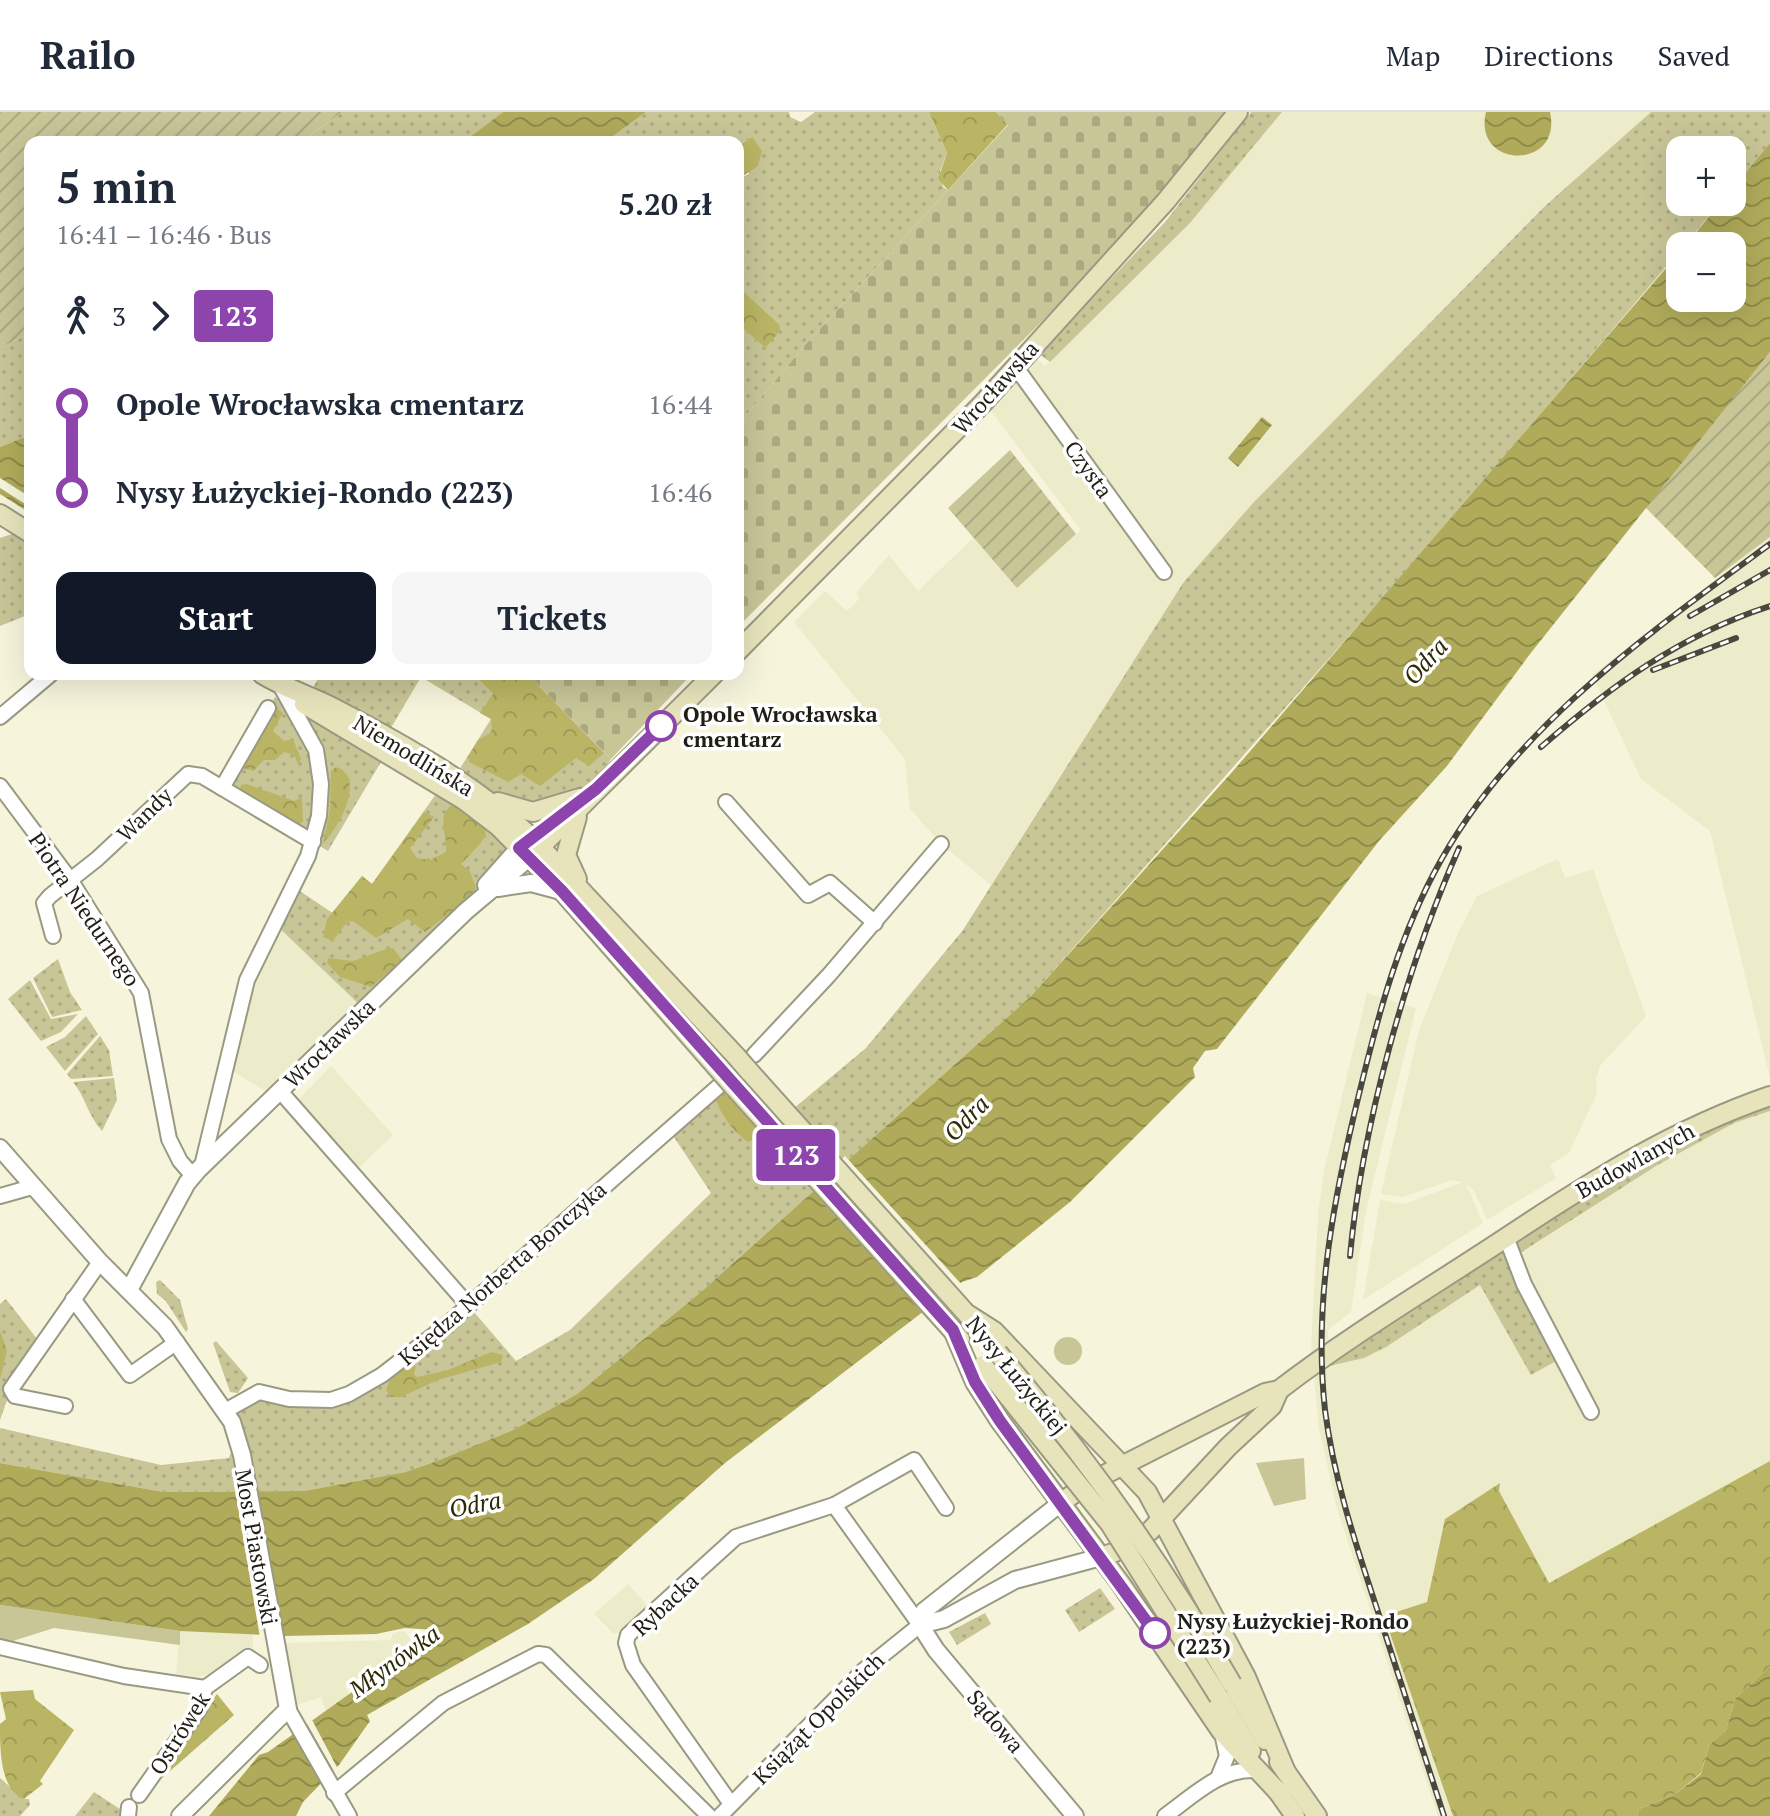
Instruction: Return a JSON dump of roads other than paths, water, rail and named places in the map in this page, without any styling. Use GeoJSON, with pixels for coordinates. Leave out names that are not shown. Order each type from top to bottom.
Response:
{"type":"FeatureCollection","features":[{"type":"Feature","properties":{"kind":"main road","name":"Wrocławska"},"geometry":{"type":"LineString","coordinates":[[744,645],[966,420],[1166,201],[1238,112]]}},
{"type":"Feature","properties":{"kind":"main road"},"geometry":{"type":"LineString","coordinates":[[0,514],[24,529]]}},
{"type":"Feature","properties":{"kind":"main road","name":"Niemodlińska"},"geometry":{"type":"LineString","coordinates":[[272,680],[331,722],[481,812],[530,848]]}},
{"type":"Feature","properties":{"kind":"main road","name":"Wrocławska"},"geometry":{"type":"LineString","coordinates":[[530,848],[708,680]]}},
{"type":"Feature","properties":{"kind":"main road","name":"Niemodlińska"},"geometry":{"type":"LineString","coordinates":[[283,687],[337,710],[483,797],[530,848]]}},
{"type":"Feature","properties":{"kind":"main road"},"geometry":{"type":"LineString","coordinates":[[483,797],[533,812],[586,798]]}},
{"type":"Feature","properties":{"kind":"main road"},"geometry":{"type":"LineString","coordinates":[[586,798],[567,843],[566,855],[589,898]]}},
{"type":"Feature","properties":{"kind":"main road","name":"Nysy Łużyckiej"},"geometry":{"type":"LineString","coordinates":[[530,848],[562,891],[724,1081],[772,1129],[953,1330],[990,1347]]}},
{"type":"Feature","properties":{"kind":"main road","name":"Nysy Łużyckiej"},"geometry":{"type":"LineString","coordinates":[[530,848],[589,898],[746,1061],[783,1109],[969,1315],[1225,1691],[1317,1816]]}},
{"type":"Feature","properties":{"kind":"main road","name":"Budowlanych"},"geometry":{"type":"LineString","coordinates":[[1062,1502],[1090,1482],[1265,1393],[1279,1390],[1391,1309],[1656,1144],[1770,1096]]}},
{"type":"Feature","properties":{"kind":"main road"},"geometry":{"type":"LineString","coordinates":[[953,1330],[986,1400],[1062,1502],[1221,1731],[1282,1796]]}},
{"type":"Feature","properties":{"kind":"main road"},"geometry":{"type":"LineString","coordinates":[[990,1347],[1124,1467],[1147,1492],[1246,1677],[1286,1772]]}},
{"type":"Feature","properties":{"kind":"main road","name":"Budowlanych"},"geometry":{"type":"LineString","coordinates":[[1101,1557],[1133,1543],[1160,1521],[1272,1406],[1279,1390]]}},
{"type":"Feature","properties":{"kind":"main road","name":"Nysy Łużyckiej"},"geometry":{"type":"LineString","coordinates":[[1225,1691],[1295,1816]]}},
{"type":"Feature","properties":{"kind":"street","name":"Czysta"},"geometry":{"type":"LineString","coordinates":[[1015,366],[1164,572]]}},
{"type":"Feature","properties":{"kind":"street"},"geometry":{"type":"LineString","coordinates":[[0,717],[44,680]]}},
{"type":"Feature","properties":{"kind":"street"},"geometry":{"type":"LineString","coordinates":[[197,1171],[247,980],[313,842],[321,794],[320,767],[314,744],[283,687]]}},
{"type":"Feature","properties":{"kind":"street"},"geometry":{"type":"LineString","coordinates":[[222,788],[268,708]]}},
{"type":"Feature","properties":{"kind":"street"},"geometry":{"type":"LineString","coordinates":[[314,744],[322,725],[331,722]]}},
{"type":"Feature","properties":{"kind":"street","name":"Wandy"},"geometry":{"type":"LineString","coordinates":[[53,936],[44,903],[182,777],[195,773],[313,842]]}},
{"type":"Feature","properties":{"kind":"street","name":"Piotra Niedurnego"},"geometry":{"type":"LineString","coordinates":[[0,786],[71,881],[145,1003],[173,1148],[197,1171]]}},
{"type":"Feature","properties":{"kind":"street"},"geometry":{"type":"LineString","coordinates":[[726,802],[808,895],[830,883],[875,923]]}},
{"type":"Feature","properties":{"kind":"street"},"geometry":{"type":"LineString","coordinates":[[746,1061],[773,1039],[941,844]]}},
{"type":"Feature","properties":{"kind":"street","name":"Wrocławska"},"geometry":{"type":"LineString","coordinates":[[466,911],[489,892],[530,848]]}},
{"type":"Feature","properties":{"kind":"street","name":"Wrocławska"},"geometry":{"type":"LineString","coordinates":[[129,1290],[197,1171],[530,848]]}},
{"type":"Feature","properties":{"kind":"street"},"geometry":{"type":"LineString","coordinates":[[489,892],[521,883],[562,891]]}},
{"type":"Feature","properties":{"kind":"street","name":"Księdza Norberta Bonczyka"},"geometry":{"type":"LineString","coordinates":[[225,1411],[259,1392],[310,1401],[349,1394],[399,1363],[724,1081]]}},
{"type":"Feature","properties":{"kind":"street"},"geometry":{"type":"LineString","coordinates":[[280,1091],[468,1305]]}},
{"type":"Feature","properties":{"kind":"street","name":"Most Piastowski"},"geometry":{"type":"LineString","coordinates":[[0,1148],[100,1262],[177,1342],[225,1411],[240,1449],[288,1709]]}},
{"type":"Feature","properties":{"kind":"street"},"geometry":{"type":"LineString","coordinates":[[0,1196],[32,1187]]}},
{"type":"Feature","properties":{"kind":"street"},"geometry":{"type":"LineString","coordinates":[[1506,1237],[1524,1284],[1563,1352],[1591,1412]]}},
{"type":"Feature","properties":{"kind":"street"},"geometry":{"type":"LineString","coordinates":[[65,1406],[15,1396],[11,1389],[100,1262]]}},
{"type":"Feature","properties":{"kind":"street"},"geometry":{"type":"LineString","coordinates":[[73,1299],[130,1375],[177,1342]]}},
{"type":"Feature","properties":{"kind":"street"},"geometry":{"type":"LineString","coordinates":[[920,1625],[834,1505],[914,1460],[946,1508]]}},
{"type":"Feature","properties":{"kind":"street","name":"Książąt Opolskich"},"geometry":{"type":"LineString","coordinates":[[920,1625],[924,1611],[1062,1502]]}},
{"type":"Feature","properties":{"kind":"street","name":"Rybacka"},"geometry":{"type":"LineString","coordinates":[[731,1804],[633,1665],[626,1643],[628,1635],[736,1537],[834,1505]]}},
{"type":"Feature","properties":{"kind":"street","name":"Książąt Opolskich"},"geometry":{"type":"LineString","coordinates":[[720,1816],[864,1670],[920,1625],[933,1624],[1015,1580],[1101,1557]]}},
{"type":"Feature","properties":{"kind":"street","name":"Sądowa"},"geometry":{"type":"LineString","coordinates":[[920,1625],[936,1650],[1075,1816]]}},
{"type":"Feature","properties":{"kind":"street"},"geometry":{"type":"LineString","coordinates":[[0,1647],[124,1676],[205,1688]]}},
{"type":"Feature","properties":{"kind":"street"},"geometry":{"type":"LineString","coordinates":[[334,1793],[443,1703],[530,1657],[546,1655],[709,1816]]}},
{"type":"Feature","properties":{"kind":"street","name":"Ostrówek"},"geometry":{"type":"LineString","coordinates":[[139,1795],[200,1708],[205,1688],[248,1657],[251,1656],[260,1665]]}},
{"type":"Feature","properties":{"kind":"street"},"geometry":{"type":"LineString","coordinates":[[180,1816],[288,1709],[349,1816]]}},
{"type":"Feature","properties":{"kind":"street"},"geometry":{"type":"LineString","coordinates":[[1217,1778],[1227,1756],[1221,1731]]}},
{"type":"Feature","properties":{"kind":"street"},"geometry":{"type":"LineString","coordinates":[[1165,1816],[1217,1778],[1243,1769],[1256,1770]]}},
{"type":"Feature","properties":{"kind":"water"},"geometry":{"type":"Polygon","coordinates":[[[503,112],[646,112],[613,136],[471,136],[503,112]]]}},
{"type":"Feature","properties":{"kind":"water"},"geometry":{"type":"Polygon","coordinates":[[[1486,112],[1550,112],[1550,131],[1544,145],[1532,153],[1518,156],[1504,153],[1492,144],[1485,131],[1486,112]]]}},
{"type":"Feature","properties":{"kind":"water","name":"Odra"},"geometry":{"type":"Polygon","coordinates":[[[1770,143],[1770,352],[1530,654],[1447,766],[1379,841],[1217,1049],[1205,1051],[1193,1068],[1195,1077],[1070,1202],[977,1277],[962,1282],[725,1463],[594,1579],[528,1624],[367,1715],[370,1721],[339,1765],[303,1802],[296,1816],[209,1816],[259,1755],[268,1752],[352,1692],[357,1699],[382,1685],[378,1676],[424,1651],[423,1647],[435,1630],[405,1628],[376,1634],[285,1636],[180,1631],[0,1605],[0,1463],[164,1492],[304,1491],[405,1472],[434,1462],[513,1430],[577,1394],[702,1291],[1031,996],[1233,771],[1666,268],[1666,312],[1746,312],[1746,232],[1696,232],[1710,216],[1746,216],[1746,172],[1770,143]]]}},
{"type":"Feature","properties":{"kind":"water"},"geometry":{"type":"Polygon","coordinates":[[[1262,417],[1272,425],[1238,467],[1228,458],[1262,417]]]}},
{"type":"Feature","properties":{"kind":"water"},"geometry":{"type":"Polygon","coordinates":[[[24,437],[24,525],[0,535],[0,447],[24,437]]]}},
{"type":"Feature","properties":{"kind":"water"},"geometry":{"type":"Polygon","coordinates":[[[1770,1666],[1770,1816],[1637,1816],[1639,1809],[1675,1794],[1701,1774],[1709,1745],[1726,1730],[1735,1699],[1770,1666]]]}},
{"type":"Feature","properties":{"kind":"railway"},"geometry":{"type":"LineString","coordinates":[[1444,1816],[1347,1514],[1325,1410],[1322,1335],[1327,1261],[1338,1188],[1369,1052],[1396,961],[1420,902],[1465,822],[1500,775],[1540,731],[1628,651],[1770,544]]}},
{"type":"Feature","properties":{"kind":"railway"},"geometry":{"type":"LineString","coordinates":[[1690,616],[1770,570]]}},
{"type":"Feature","properties":{"kind":"railway"},"geometry":{"type":"LineString","coordinates":[[1541,747],[1648,664],[1706,632],[1770,606]]}},
{"type":"Feature","properties":{"kind":"railway"},"geometry":{"type":"LineString","coordinates":[[1653,670],[1736,638]]}},
{"type":"Feature","properties":{"kind":"railway"},"geometry":{"type":"LineString","coordinates":[[1350,1256],[1365,1154],[1389,1048],[1421,944],[1459,848]]}},
{"type":"Feature","properties":{"kind":"place","name":"Opole Wrocławska cmentarz"},"geometry":{"type":"Point","coordinates":[661,726]}},
{"type":"Feature","properties":{"kind":"place","name":"Nysy Łużyckiej-Rondo (223)"},"geometry":{"type":"Point","coordinates":[1155,1633]}},
{"type":"Feature","properties":{"kind":"water label","name":"Młynówka"},"geometry":{"type":"Point","coordinates":[394,1661]}}]}
